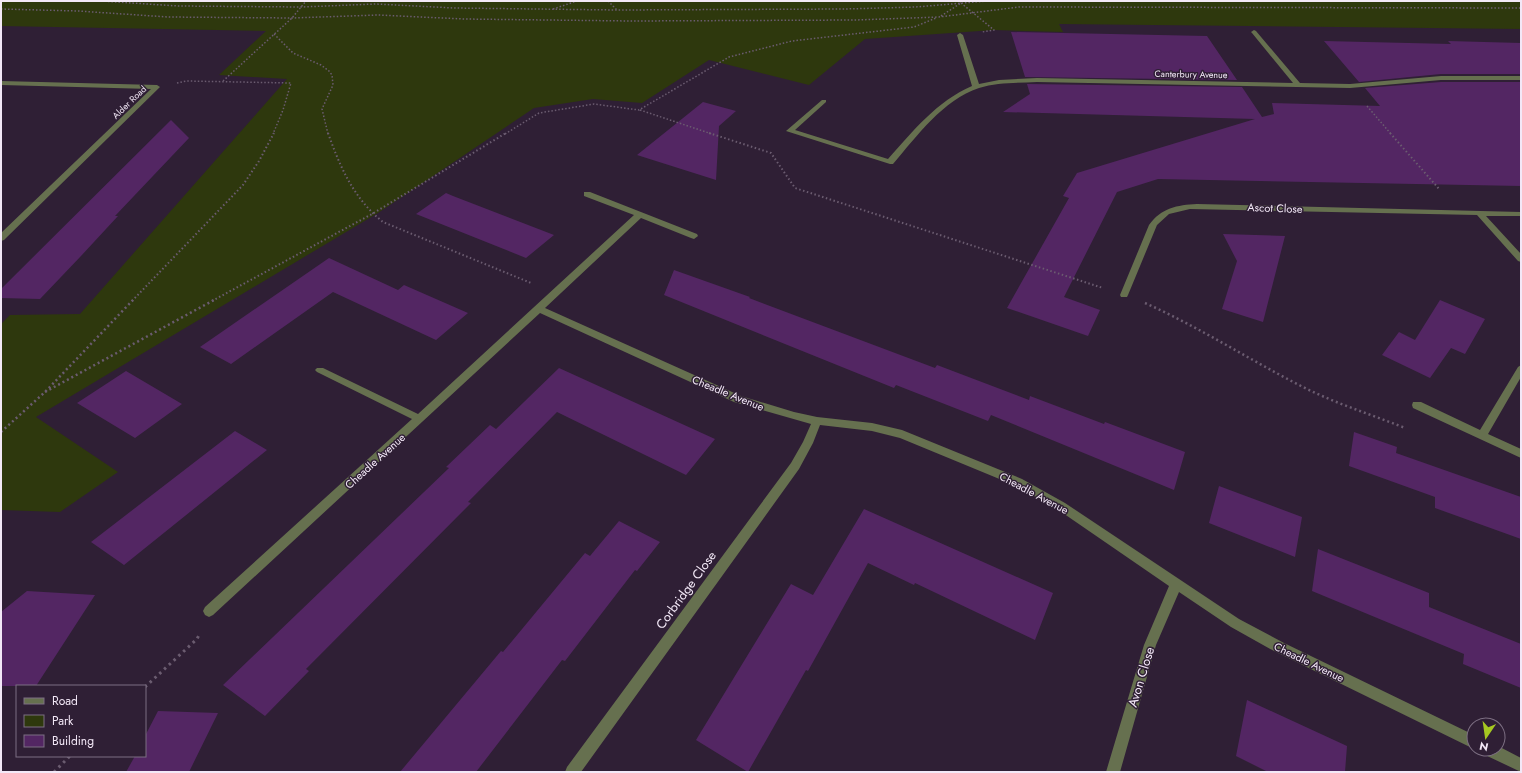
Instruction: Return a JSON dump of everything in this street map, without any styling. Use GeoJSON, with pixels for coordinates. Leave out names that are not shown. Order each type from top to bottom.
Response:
{"type":"FeatureCollection","features":[{"type":"Feature","properties":{"kind":"street"},"geometry":{"type":"LineString","coordinates":[[1254,32],[1299,86]]}},
{"type":"Feature","properties":{"kind":"street"},"geometry":{"type":"LineString","coordinates":[[960,35],[976,87]]}},
{"type":"Feature","properties":{"kind":"street","name":"Canterbury Avenue"},"geometry":{"type":"LineString","coordinates":[[824,101],[790,131],[890,162],[951,99],[976,87],[995,83],[1037,80],[1350,86],[1441,78],[1521,78]]}},
{"type":"Feature","properties":{"kind":"street","name":"Alder Road"},"geometry":{"type":"LineString","coordinates":[[1,83],[157,87]]}},
{"type":"Feature","properties":{"kind":"street","name":"Alder Road"},"geometry":{"type":"LineString","coordinates":[[1,238],[157,87]]}},
{"type":"Feature","properties":{"kind":"street"},"geometry":{"type":"LineString","coordinates":[[587,194],[639,216],[694,236]]}},
{"type":"Feature","properties":{"kind":"street","name":"Ascot Close"},"geometry":{"type":"LineString","coordinates":[[1124,295],[1153,225],[1158,217],[1168,210],[1181,207],[1197,206],[1521,214]]}},
{"type":"Feature","properties":{"kind":"street"},"geometry":{"type":"LineString","coordinates":[[1479,213],[1521,259]]}},
{"type":"Feature","properties":{"kind":"street","name":"Cheadle Avenue"},"geometry":{"type":"LineString","coordinates":[[209,611],[420,419],[639,216]]}},
{"type":"Feature","properties":{"kind":"street","name":"Cheadle Avenue"},"geometry":{"type":"LineString","coordinates":[[539,309],[738,399],[770,410],[817,421],[872,427],[902,434],[1018,482],[1061,506],[1235,623],[1280,648],[1466,738]]}},
{"type":"Feature","properties":{"kind":"street"},"geometry":{"type":"LineString","coordinates":[[1482,435],[1521,369]]}},
{"type":"Feature","properties":{"kind":"street"},"geometry":{"type":"LineString","coordinates":[[320,370],[420,419]]}},
{"type":"Feature","properties":{"kind":"street"},"geometry":{"type":"LineString","coordinates":[[1417,405],[1521,454]]}},
{"type":"Feature","properties":{"kind":"street","name":"Corbridge Close"},"geometry":{"type":"LineString","coordinates":[[572,772],[795,466],[808,443],[817,421]]}},
{"type":"Feature","properties":{"kind":"street","name":"Avon Close"},"geometry":{"type":"LineString","coordinates":[[1113,772],[1150,645],[1176,584]]}},
{"type":"Feature","properties":{"kind":"street"},"geometry":{"type":"LineString","coordinates":[[1504,757],[1521,765]]}},
{"type":"Feature","properties":{"kind":"path"},"geometry":{"type":"LineString","coordinates":[[101,1],[178,6],[301,7],[376,4],[454,8],[550,10],[845,9],[916,7],[987,1]]}},
{"type":"Feature","properties":{"kind":"path"},"geometry":{"type":"LineString","coordinates":[[222,81],[292,18],[306,1]]}},
{"type":"Feature","properties":{"kind":"path"},"geometry":{"type":"LineString","coordinates":[[376,4],[381,1]]}},
{"type":"Feature","properties":{"kind":"path"},"geometry":{"type":"LineString","coordinates":[[550,10],[577,1]]}},
{"type":"Feature","properties":{"kind":"path"},"geometry":{"type":"LineString","coordinates":[[608,1],[617,10]]}},
{"type":"Feature","properties":{"kind":"path"},"geometry":{"type":"LineString","coordinates":[[639,110],[729,57],[792,41],[914,27],[939,17],[961,2]]}},
{"type":"Feature","properties":{"kind":"path"},"geometry":{"type":"LineString","coordinates":[[1,9],[78,11],[168,18],[292,18],[378,15],[464,19],[856,20],[939,17],[1020,7],[1521,8]]}},
{"type":"Feature","properties":{"kind":"path"},"geometry":{"type":"LineString","coordinates":[[274,34],[290,51],[303,59],[322,65],[332,75],[332,88],[322,108],[322,114],[348,182],[372,214],[383,222],[556,293]]}},
{"type":"Feature","properties":{"kind":"path"},"geometry":{"type":"LineString","coordinates":[[1,432],[45,392],[230,200],[255,168],[274,135],[285,106],[291,83],[186,81],[157,87]]}},
{"type":"Feature","properties":{"kind":"path"},"geometry":{"type":"LineString","coordinates":[[1350,86],[1460,213]]}},
{"type":"Feature","properties":{"kind":"path"},"geometry":{"type":"LineString","coordinates":[[45,392],[372,214],[539,113],[594,104],[639,110],[771,153],[794,188],[1124,295],[1173,315],[1301,386],[1336,402],[1410,430]]}},
{"type":"Feature","properties":{"kind":"path"},"geometry":{"type":"LineString","coordinates":[[146,686],[197,639],[209,611]]}},
{"type":"Feature","properties":{"kind":"path"},"geometry":{"type":"LineString","coordinates":[[54,772],[69,757]]}},
{"type":"Feature","properties":{"kind":"green space"},"geometry":{"type":"Polygon","coordinates":[[[1,1],[1521,1],[1521,29],[1059,24],[1063,32],[994,30],[865,39],[809,85],[709,60],[642,103],[593,99],[534,108],[378,213],[36,417],[118,472],[60,512],[1,510],[1,324],[10,315],[80,314],[287,79],[219,75],[266,31],[1,26],[1,1]]]}},
{"type":"Feature","properties":{"kind":"building"},"geometry":{"type":"Polygon","coordinates":[[[1011,32],[1207,36],[1237,80],[1025,77],[1011,32]]]}},
{"type":"Feature","properties":{"kind":"building"},"geometry":{"type":"Polygon","coordinates":[[[1324,41],[1451,44],[1448,41],[1521,43],[1521,74],[1441,74],[1359,82],[1324,41]]]}},
{"type":"Feature","properties":{"kind":"building"},"geometry":{"type":"Polygon","coordinates":[[[1441,82],[1521,82],[1521,186],[1158,179],[1117,192],[1064,297],[1100,310],[1088,336],[1007,308],[1069,198],[1063,196],[1077,173],[1255,119],[1003,112],[1030,94],[1027,84],[1242,87],[1262,117],[1274,114],[1272,103],[1380,106],[1365,88],[1441,82]]]}},
{"type":"Feature","properties":{"kind":"building"},"geometry":{"type":"Polygon","coordinates":[[[703,102],[736,111],[719,126],[716,180],[637,155],[703,102]]]}},
{"type":"Feature","properties":{"kind":"building"},"geometry":{"type":"Polygon","coordinates":[[[171,120],[189,138],[115,216],[118,216],[40,299],[1,298],[1,289],[171,120]]]}},
{"type":"Feature","properties":{"kind":"building"},"geometry":{"type":"Polygon","coordinates":[[[446,193],[554,235],[526,258],[416,214],[446,193]]]}},
{"type":"Feature","properties":{"kind":"building"},"geometry":{"type":"Polygon","coordinates":[[[1223,234],[1285,236],[1263,322],[1222,309],[1237,261],[1223,234]]]}},
{"type":"Feature","properties":{"kind":"building"},"geometry":{"type":"Polygon","coordinates":[[[329,258],[398,290],[404,285],[468,313],[436,340],[333,292],[231,364],[200,347],[329,258]]]}},
{"type":"Feature","properties":{"kind":"building"},"geometry":{"type":"Polygon","coordinates":[[[674,270],[750,297],[749,298],[935,368],[937,365],[1029,400],[1030,396],[1185,452],[1174,490],[991,415],[988,421],[896,385],[894,388],[664,295],[674,270]]]}},
{"type":"Feature","properties":{"kind":"building"},"geometry":{"type":"Polygon","coordinates":[[[1440,300],[1485,319],[1465,354],[1451,348],[1430,378],[1382,355],[1399,332],[1415,340],[1440,300]]]}},
{"type":"Feature","properties":{"kind":"building"},"geometry":{"type":"Polygon","coordinates":[[[559,368],[715,439],[686,475],[557,412],[468,502],[471,503],[306,669],[309,671],[265,716],[223,685],[449,468],[446,467],[490,425],[496,429],[559,368]]]}},
{"type":"Feature","properties":{"kind":"building"},"geometry":{"type":"Polygon","coordinates":[[[126,371],[182,404],[135,438],[77,403],[126,371]]]}},
{"type":"Feature","properties":{"kind":"building"},"geometry":{"type":"Polygon","coordinates":[[[235,431],[267,450],[124,565],[91,542],[235,431]]]}},
{"type":"Feature","properties":{"kind":"building"},"geometry":{"type":"Polygon","coordinates":[[[1354,432],[1397,447],[1396,453],[1521,497],[1521,539],[1435,508],[1435,497],[1349,466],[1354,432]]]}},
{"type":"Feature","properties":{"kind":"building"},"geometry":{"type":"Polygon","coordinates":[[[1219,486],[1302,517],[1295,557],[1209,523],[1219,486]]]}},
{"type":"Feature","properties":{"kind":"building"},"geometry":{"type":"Polygon","coordinates":[[[864,509],[1053,593],[1035,640],[915,583],[914,585],[868,563],[808,671],[806,670],[748,772],[696,740],[791,584],[813,595],[864,509]]]}},
{"type":"Feature","properties":{"kind":"building"},"geometry":{"type":"Polygon","coordinates":[[[619,521],[660,542],[637,571],[635,570],[565,661],[562,660],[476,772],[400,772],[501,651],[503,652],[585,553],[590,556],[619,521]]]}},
{"type":"Feature","properties":{"kind":"building"},"geometry":{"type":"Polygon","coordinates":[[[1318,549],[1429,593],[1429,607],[1521,644],[1521,688],[1463,664],[1464,654],[1312,591],[1318,549]]]}},
{"type":"Feature","properties":{"kind":"building"},"geometry":{"type":"Polygon","coordinates":[[[27,591],[95,595],[37,685],[1,686],[1,612],[27,591]]]}},
{"type":"Feature","properties":{"kind":"building"},"geometry":{"type":"Polygon","coordinates":[[[1247,700],[1347,746],[1345,772],[1268,772],[1236,756],[1247,700]]]}},
{"type":"Feature","properties":{"kind":"building"},"geometry":{"type":"Polygon","coordinates":[[[158,711],[218,713],[189,772],[126,772],[134,757],[146,757],[146,734],[158,711]]]}}]}
